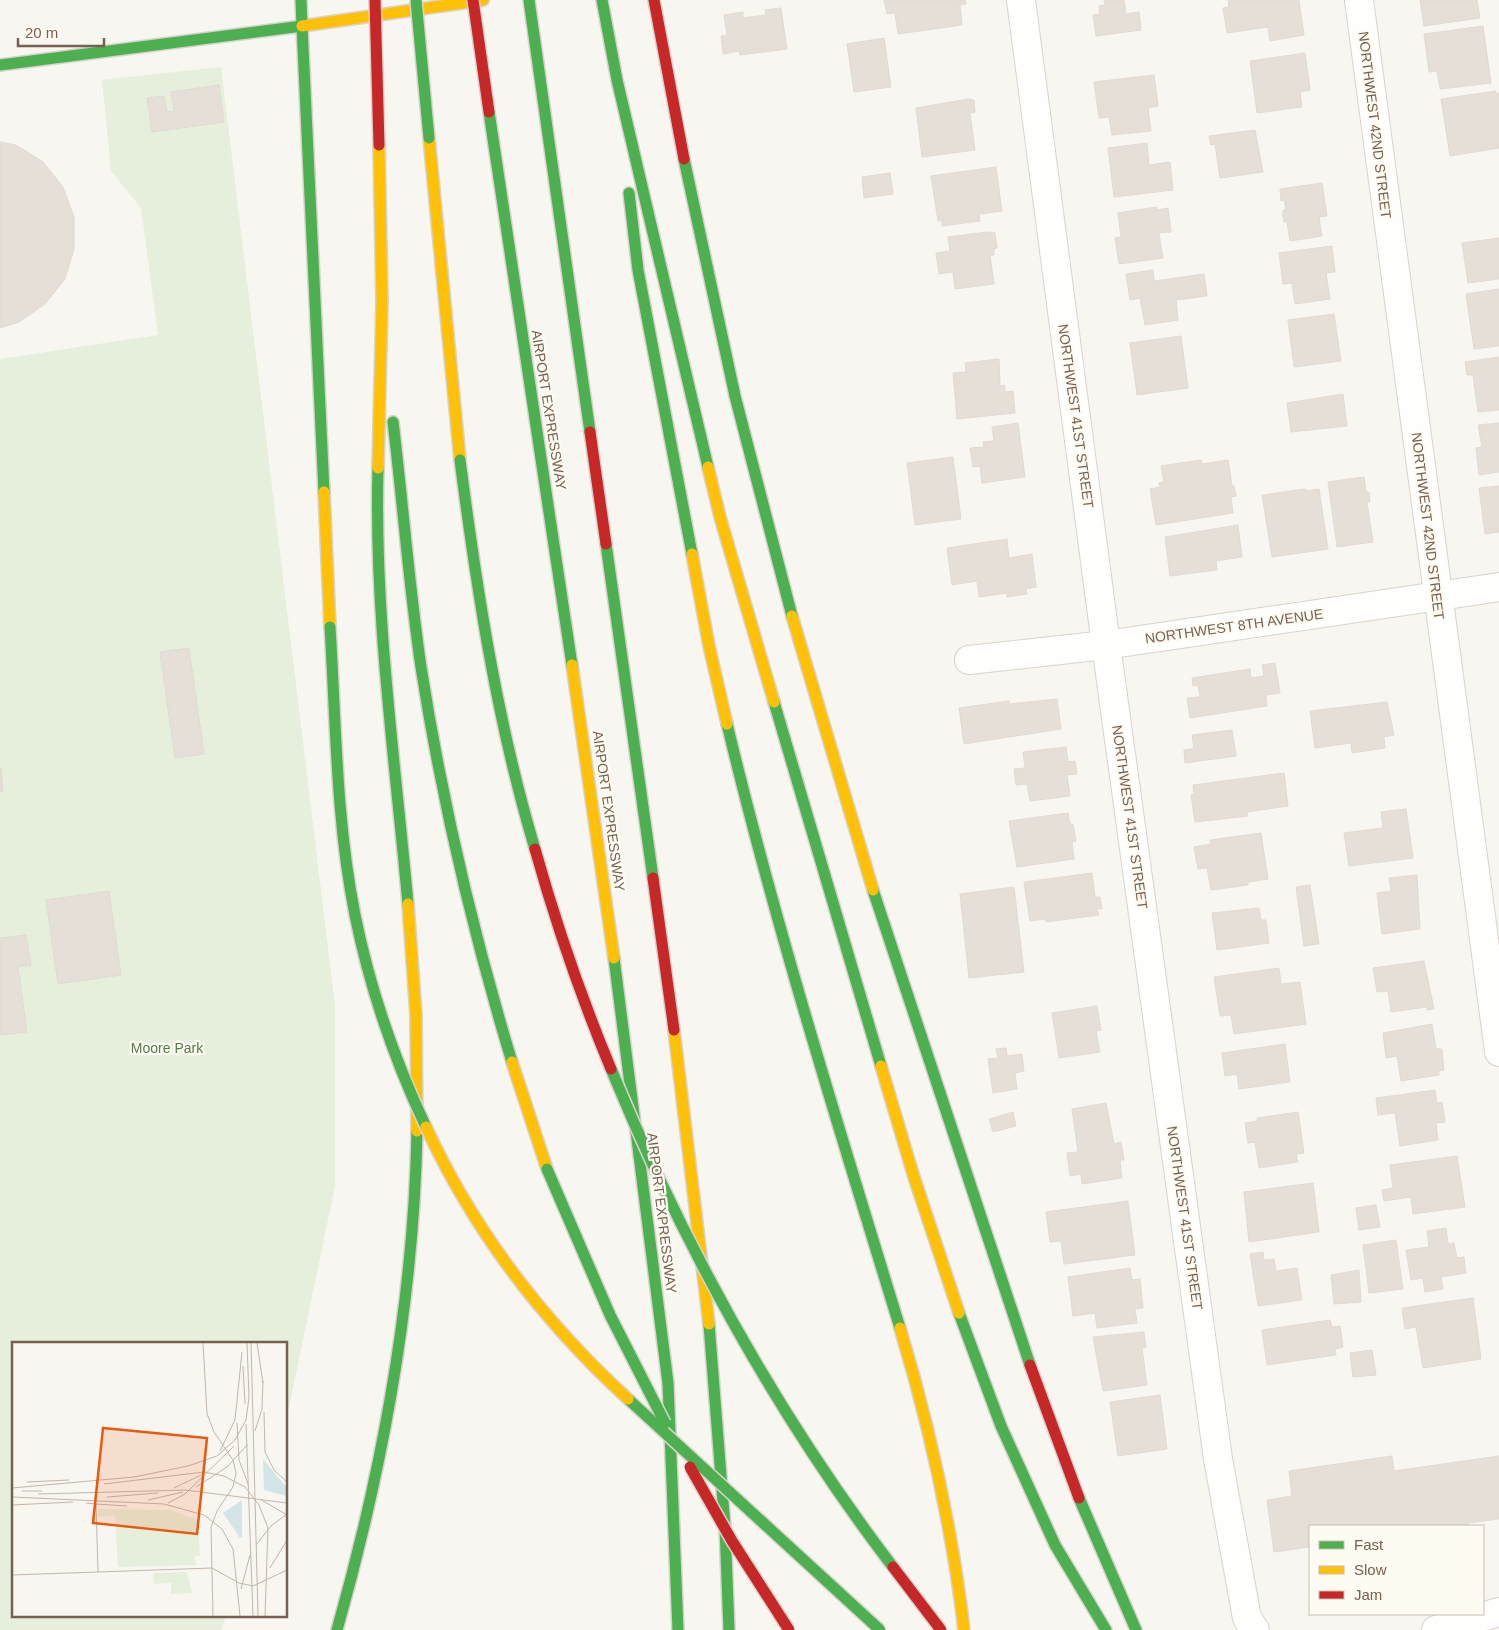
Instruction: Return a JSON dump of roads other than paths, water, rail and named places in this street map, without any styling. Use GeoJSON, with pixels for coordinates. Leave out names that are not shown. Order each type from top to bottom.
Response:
{"type":"FeatureCollection","features":[{"type":"Feature","properties":{"kind":"main road"},"geometry":{"type":"LineString","coordinates":[[301,0],[330,627],[340,790],[346,862],[355,915],[385,1027],[407,1086],[438,1154],[497,1252],[574,1347],[880,1630]]}},
{"type":"Feature","properties":{"kind":"main road"},"geometry":{"type":"LineString","coordinates":[[337,1630],[362,1538],[388,1422],[400,1349],[415,1195],[415,1009],[385,658],[378,522],[382,323],[375,0]]}},
{"type":"Feature","properties":{"kind":"main road"},"geometry":{"type":"LineString","coordinates":[[416,0],[460,460],[486,633],[521,800],[568,957],[609,1070],[669,1201],[742,1340],[859,1524],[941,1630]]}},
{"type":"Feature","properties":{"kind":"main road","name":"AIRPORT EXPRESSWAY"},"geometry":{"type":"LineString","coordinates":[[474,0],[599,842],[643,1182],[668,1383],[678,1630]]}},
{"type":"Feature","properties":{"kind":"main road"},"geometry":{"type":"LineString","coordinates":[[0,65],[302,26],[483,0]]}},
{"type":"Feature","properties":{"kind":"main road"},"geometry":{"type":"LineString","coordinates":[[529,0],[684,1101],[708,1317],[720,1459],[729,1630]]}},
{"type":"Feature","properties":{"kind":"main road"},"geometry":{"type":"LineString","coordinates":[[602,0],[617,80],[720,517],[916,1183],[971,1350],[1001,1426],[1055,1545],[1106,1630]]}},
{"type":"Feature","properties":{"kind":"main road"},"geometry":{"type":"LineString","coordinates":[[654,0],[690,196],[749,453],[810,677],[894,959],[1035,1380],[1077,1494],[1136,1630]]}},
{"type":"Feature","properties":{"kind":"main road"},"geometry":{"type":"LineString","coordinates":[[617,80],[638,270],[709,646],[755,840],[783,942],[923,1405],[943,1490],[957,1569],[964,1630]]}},
{"type":"Feature","properties":{"kind":"main road"},"geometry":{"type":"LineString","coordinates":[[382,323],[411,593],[434,736],[448,810],[485,971],[508,1052],[547,1169],[606,1306],[647,1390],[732,1541],[789,1630]]}},
{"type":"Feature","properties":{"kind":"street","name":"NORTHWEST 41ST STREET"},"geometry":{"type":"LineString","coordinates":[[1021,0],[1106,644],[1218,1459],[1247,1618],[1255,1630]]}},
{"type":"Feature","properties":{"kind":"street","name":"NORTHWEST 42ND STREET"},"geometry":{"type":"LineString","coordinates":[[1359,0],[1499,1052]]}},
{"type":"Feature","properties":{"kind":"street","name":"NORTHWEST 8TH AVENUE"},"geometry":{"type":"LineString","coordinates":[[969,660],[1106,644],[1499,587]]}},
{"type":"Feature","properties":{"kind":"street"},"geometry":{"type":"LineString","coordinates":[[1436,1630],[1499,1612]]}},
{"type":"Feature","properties":{"kind":"park label","name":"Moore Park"},"geometry":{"type":"Point","coordinates":[167,1048]}}]}
